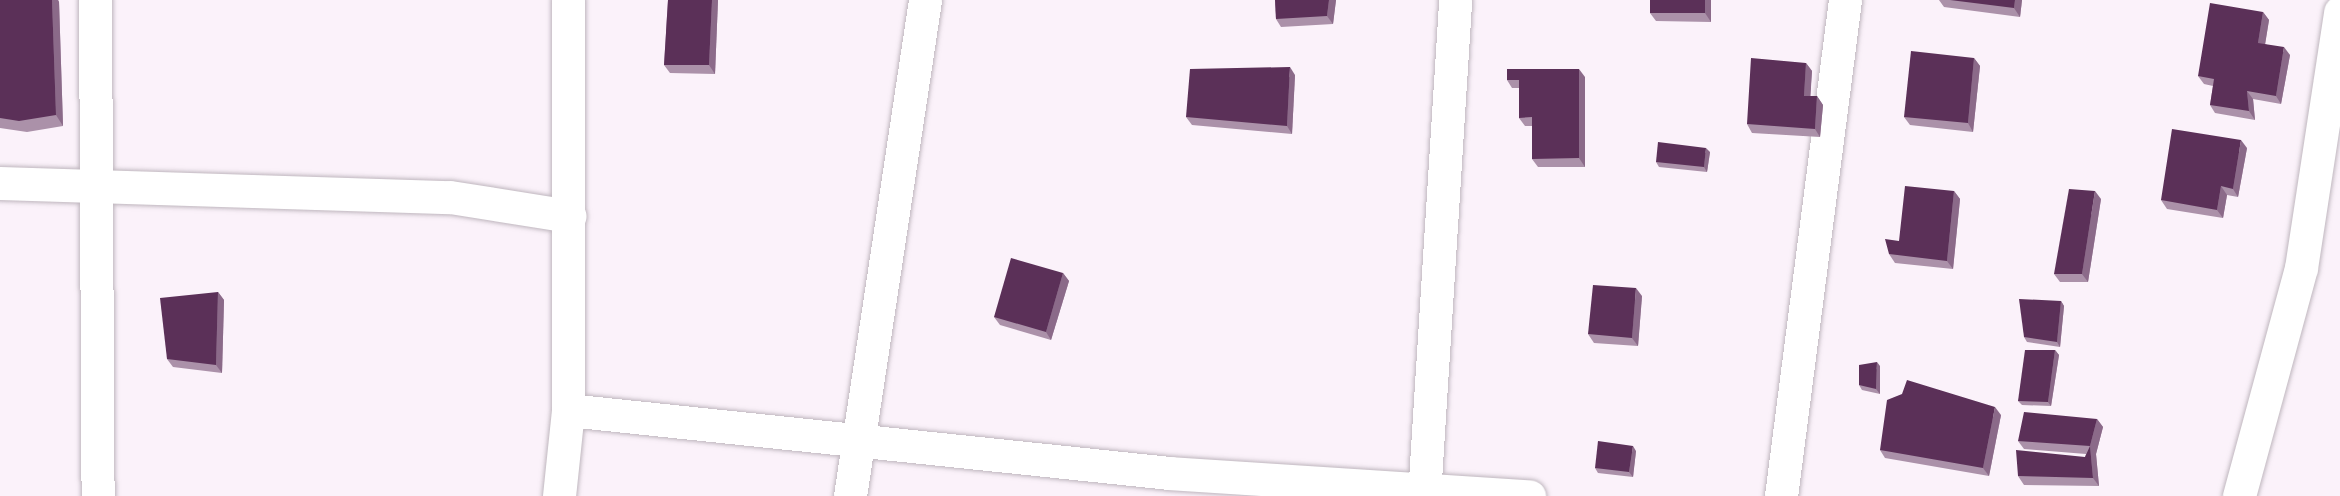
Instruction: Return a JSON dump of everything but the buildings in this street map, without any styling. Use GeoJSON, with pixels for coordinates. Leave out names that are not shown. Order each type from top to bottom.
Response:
{"type":"FeatureCollection","features":[{"type":"Feature","properties":{"kind":"street"},"geometry":{"type":"LineString","coordinates":[[95,0],[98,185],[98,496]]}},
{"type":"Feature","properties":{"kind":"street"},"geometry":{"type":"LineString","coordinates":[[560,496],[568,410],[570,216],[568,0]]}},
{"type":"Feature","properties":{"kind":"street"},"geometry":{"type":"LineString","coordinates":[[850,496],[861,439],[926,0]]}},
{"type":"Feature","properties":{"kind":"street"},"geometry":{"type":"LineString","coordinates":[[1425,493],[1455,0]]}},
{"type":"Feature","properties":{"kind":"street"},"geometry":{"type":"LineString","coordinates":[[1780,496],[1845,0]]}},
{"type":"Feature","properties":{"kind":"street"},"geometry":{"type":"LineString","coordinates":[[2239,496],[2301,268],[2340,12]]}},
{"type":"Feature","properties":{"kind":"street"},"geometry":{"type":"LineString","coordinates":[[0,183],[450,197],[570,216]]}},
{"type":"Feature","properties":{"kind":"street"},"geometry":{"type":"LineString","coordinates":[[568,410],[861,439],[1166,485],[1529,496]]}}]}
